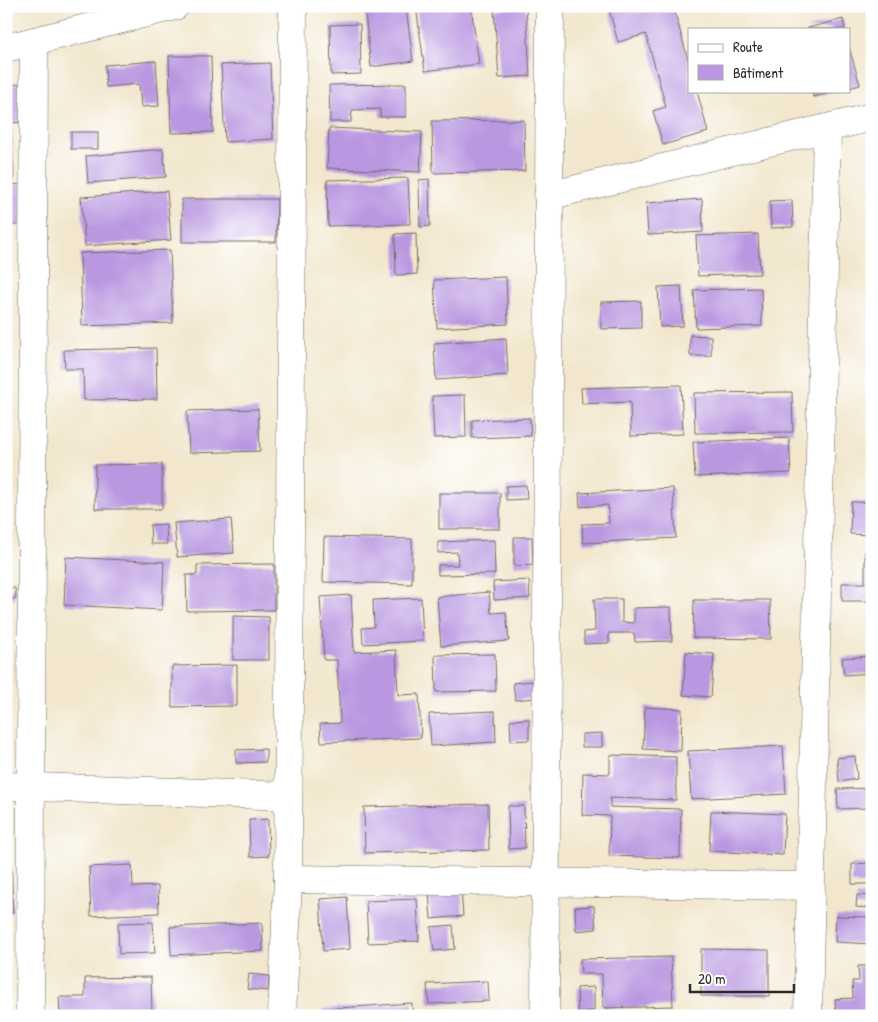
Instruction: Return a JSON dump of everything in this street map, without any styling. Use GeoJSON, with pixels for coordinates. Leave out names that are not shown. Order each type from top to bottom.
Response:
{"type":"FeatureCollection","features":[{"type":"Feature","properties":{"kind":"street"},"geometry":{"type":"LineString","coordinates":[[6,48],[175,6]]}},
{"type":"Feature","properties":{"kind":"street"},"geometry":{"type":"LineString","coordinates":[[282,1016],[288,879],[292,6]]}},
{"type":"Feature","properties":{"kind":"street"},"geometry":{"type":"LineString","coordinates":[[545,1016],[550,6]]}},
{"type":"Feature","properties":{"kind":"street"},"geometry":{"type":"LineString","coordinates":[[30,1016],[18,786],[34,41]]}},
{"type":"Feature","properties":{"kind":"street"},"geometry":{"type":"LineString","coordinates":[[548,196],[872,117]]}},
{"type":"Feature","properties":{"kind":"street"},"geometry":{"type":"LineString","coordinates":[[808,1016],[827,128]]}},
{"type":"Feature","properties":{"kind":"street"},"geometry":{"type":"LineString","coordinates":[[18,786],[288,796]]}},
{"type":"Feature","properties":{"kind":"street"},"geometry":{"type":"LineString","coordinates":[[288,879],[810,886]]}},
{"type":"Feature","properties":{"kind":"building"},"geometry":{"type":"Polygon","coordinates":[[[80,6],[98,6],[98,7],[81,10],[80,6]]]}},
{"type":"Feature","properties":{"kind":"building"},"geometry":{"type":"Polygon","coordinates":[[[416,6],[471,6],[479,64],[425,71],[416,6]]]}},
{"type":"Feature","properties":{"kind":"building"},"geometry":{"type":"Polygon","coordinates":[[[608,6],[673,6],[688,59],[688,92],[697,92],[708,132],[663,145],[653,111],[666,107],[646,34],[618,42],[608,6]]]}},
{"type":"Feature","properties":{"kind":"building"},"geometry":{"type":"Polygon","coordinates":[[[526,7],[530,76],[499,78],[494,9],[526,7]]]}},
{"type":"Feature","properties":{"kind":"building"},"geometry":{"type":"Polygon","coordinates":[[[406,8],[413,61],[371,67],[365,14],[406,8]]]}},
{"type":"Feature","properties":{"kind":"building"},"geometry":{"type":"Polygon","coordinates":[[[843,19],[845,28],[808,28],[843,19]]]}},
{"type":"Feature","properties":{"kind":"building"},"geometry":{"type":"Polygon","coordinates":[[[360,24],[361,74],[331,75],[330,25],[360,24]]]}},
{"type":"Feature","properties":{"kind":"building"},"geometry":{"type":"Polygon","coordinates":[[[850,50],[860,85],[850,88],[850,50]]]}},
{"type":"Feature","properties":{"kind":"building"},"geometry":{"type":"Polygon","coordinates":[[[169,56],[211,56],[213,132],[171,133],[169,56]]]}},
{"type":"Feature","properties":{"kind":"building"},"geometry":{"type":"Polygon","coordinates":[[[156,61],[159,106],[141,107],[139,84],[106,87],[105,65],[156,61]]]}},
{"type":"Feature","properties":{"kind":"building"},"geometry":{"type":"Polygon","coordinates":[[[270,63],[273,139],[225,142],[221,65],[270,63]]]}},
{"type":"Feature","properties":{"kind":"building"},"geometry":{"type":"Polygon","coordinates":[[[24,84],[26,122],[11,123],[14,181],[6,182],[6,85],[24,84]]]}},
{"type":"Feature","properties":{"kind":"building"},"geometry":{"type":"Polygon","coordinates":[[[406,84],[406,117],[380,117],[380,109],[352,110],[351,122],[330,122],[329,85],[406,84]]]}},
{"type":"Feature","properties":{"kind":"building"},"geometry":{"type":"Polygon","coordinates":[[[812,92],[834,92],[813,97],[812,92]]]}},
{"type":"Feature","properties":{"kind":"building"},"geometry":{"type":"Polygon","coordinates":[[[524,120],[525,171],[433,173],[432,121],[524,120]]]}},
{"type":"Feature","properties":{"kind":"building"},"geometry":{"type":"Polygon","coordinates":[[[329,128],[422,132],[420,172],[327,168],[329,128]]]}},
{"type":"Feature","properties":{"kind":"building"},"geometry":{"type":"Polygon","coordinates":[[[71,132],[98,132],[98,149],[71,149],[71,132]]]}},
{"type":"Feature","properties":{"kind":"building"},"geometry":{"type":"Polygon","coordinates":[[[163,149],[166,177],[88,183],[86,156],[163,149]]]}},
{"type":"Feature","properties":{"kind":"building"},"geometry":{"type":"Polygon","coordinates":[[[408,178],[410,224],[328,226],[327,180],[408,178]]]}},
{"type":"Feature","properties":{"kind":"building"},"geometry":{"type":"Polygon","coordinates":[[[429,179],[430,226],[420,227],[419,180],[429,179]]]}},
{"type":"Feature","properties":{"kind":"building"},"geometry":{"type":"Polygon","coordinates":[[[23,184],[26,224],[6,226],[6,185],[23,184]]]}},
{"type":"Feature","properties":{"kind":"building"},"geometry":{"type":"Polygon","coordinates":[[[167,191],[171,240],[85,246],[81,197],[167,191]]]}},
{"type":"Feature","properties":{"kind":"building"},"geometry":{"type":"Polygon","coordinates":[[[182,199],[277,199],[276,242],[182,242],[182,199]]]}},
{"type":"Feature","properties":{"kind":"building"},"geometry":{"type":"Polygon","coordinates":[[[702,199],[703,232],[648,235],[646,203],[702,199]]]}},
{"type":"Feature","properties":{"kind":"building"},"geometry":{"type":"Polygon","coordinates":[[[792,200],[793,227],[771,228],[770,201],[792,200]]]}},
{"type":"Feature","properties":{"kind":"building"},"geometry":{"type":"Polygon","coordinates":[[[416,233],[417,274],[396,275],[395,234],[416,233]]]}},
{"type":"Feature","properties":{"kind":"building"},"geometry":{"type":"Polygon","coordinates":[[[758,234],[760,274],[698,276],[696,236],[758,234]]]}},
{"type":"Feature","properties":{"kind":"building"},"geometry":{"type":"Polygon","coordinates":[[[170,250],[173,323],[82,326],[80,253],[170,250]]]}},
{"type":"Feature","properties":{"kind":"building"},"geometry":{"type":"Polygon","coordinates":[[[506,277],[508,324],[437,328],[434,280],[506,277]]]}},
{"type":"Feature","properties":{"kind":"building"},"geometry":{"type":"Polygon","coordinates":[[[681,286],[683,326],[660,327],[658,287],[681,286]]]}},
{"type":"Feature","properties":{"kind":"building"},"geometry":{"type":"Polygon","coordinates":[[[761,288],[762,326],[696,328],[694,290],[761,288]]]}},
{"type":"Feature","properties":{"kind":"building"},"geometry":{"type":"Polygon","coordinates":[[[641,301],[641,328],[601,329],[601,302],[641,301]]]}},
{"type":"Feature","properties":{"kind":"building"},"geometry":{"type":"Polygon","coordinates":[[[690,335],[711,336],[711,356],[690,356],[690,335]]]}},
{"type":"Feature","properties":{"kind":"building"},"geometry":{"type":"Polygon","coordinates":[[[506,338],[508,375],[436,380],[434,343],[506,338]]]}},
{"type":"Feature","properties":{"kind":"building"},"geometry":{"type":"Polygon","coordinates":[[[156,348],[157,399],[84,400],[83,369],[65,369],[64,350],[156,348]]]}},
{"type":"Feature","properties":{"kind":"building"},"geometry":{"type":"Polygon","coordinates":[[[681,385],[683,434],[631,436],[630,402],[582,404],[581,388],[681,385]]]}},
{"type":"Feature","properties":{"kind":"building"},"geometry":{"type":"Polygon","coordinates":[[[792,392],[793,432],[695,433],[694,393],[792,392]]]}},
{"type":"Feature","properties":{"kind":"building"},"geometry":{"type":"Polygon","coordinates":[[[465,395],[466,437],[434,438],[432,396],[465,395]]]}},
{"type":"Feature","properties":{"kind":"building"},"geometry":{"type":"Polygon","coordinates":[[[258,409],[260,451],[189,453],[187,411],[258,409]]]}},
{"type":"Feature","properties":{"kind":"building"},"geometry":{"type":"Polygon","coordinates":[[[530,418],[531,436],[472,438],[472,420],[530,418]]]}},
{"type":"Feature","properties":{"kind":"building"},"geometry":{"type":"Polygon","coordinates":[[[789,438],[791,473],[695,477],[693,442],[789,438]]]}},
{"type":"Feature","properties":{"kind":"building"},"geometry":{"type":"Polygon","coordinates":[[[162,464],[162,509],[95,509],[95,465],[162,464]]]}},
{"type":"Feature","properties":{"kind":"building"},"geometry":{"type":"Polygon","coordinates":[[[526,485],[527,499],[506,500],[506,486],[526,485]]]}},
{"type":"Feature","properties":{"kind":"building"},"geometry":{"type":"Polygon","coordinates":[[[673,488],[676,538],[583,543],[582,524],[609,523],[608,505],[580,507],[579,493],[673,488]]]}},
{"type":"Feature","properties":{"kind":"building"},"geometry":{"type":"Polygon","coordinates":[[[6,491],[10,491],[9,509],[6,508],[6,491]]]}},
{"type":"Feature","properties":{"kind":"building"},"geometry":{"type":"Polygon","coordinates":[[[439,493],[500,493],[500,529],[439,529],[439,493]]]}},
{"type":"Feature","properties":{"kind":"building"},"geometry":{"type":"Polygon","coordinates":[[[851,502],[872,502],[872,535],[850,534],[851,502]]]}},
{"type":"Feature","properties":{"kind":"building"},"geometry":{"type":"Polygon","coordinates":[[[231,519],[234,553],[177,557],[174,523],[231,519]]]}},
{"type":"Feature","properties":{"kind":"building"},"geometry":{"type":"Polygon","coordinates":[[[166,524],[167,544],[151,544],[150,525],[166,524]]]}},
{"type":"Feature","properties":{"kind":"building"},"geometry":{"type":"Polygon","coordinates":[[[324,537],[412,539],[412,584],[323,582],[324,537]]]}},
{"type":"Feature","properties":{"kind":"building"},"geometry":{"type":"Polygon","coordinates":[[[514,537],[532,537],[533,565],[514,566],[514,537]]]}},
{"type":"Feature","properties":{"kind":"building"},"geometry":{"type":"Polygon","coordinates":[[[494,540],[495,574],[438,575],[438,565],[458,565],[457,552],[438,553],[438,542],[494,540]]]}},
{"type":"Feature","properties":{"kind":"building"},"geometry":{"type":"Polygon","coordinates":[[[865,551],[872,551],[872,601],[842,601],[842,583],[865,583],[865,551]]]}},
{"type":"Feature","properties":{"kind":"building"},"geometry":{"type":"Polygon","coordinates":[[[66,557],[164,562],[162,610],[64,605],[66,557]]]}},
{"type":"Feature","properties":{"kind":"building"},"geometry":{"type":"Polygon","coordinates":[[[274,564],[274,610],[187,611],[186,575],[197,575],[197,565],[274,564]]]}},
{"type":"Feature","properties":{"kind":"building"},"geometry":{"type":"Polygon","coordinates":[[[529,580],[530,598],[494,600],[493,582],[529,580]]]}},
{"type":"Feature","properties":{"kind":"building"},"geometry":{"type":"Polygon","coordinates":[[[15,588],[16,598],[6,600],[6,589],[15,588]]]}},
{"type":"Feature","properties":{"kind":"building"},"geometry":{"type":"Polygon","coordinates":[[[489,592],[491,613],[506,612],[509,641],[441,646],[437,597],[489,592]]]}},
{"type":"Feature","properties":{"kind":"building"},"geometry":{"type":"Polygon","coordinates":[[[351,595],[354,652],[396,650],[398,695],[419,694],[421,738],[321,742],[320,724],[340,723],[337,660],[324,660],[320,597],[351,595]]]}},
{"type":"Feature","properties":{"kind":"building"},"geometry":{"type":"Polygon","coordinates":[[[421,598],[423,641],[363,644],[362,628],[374,627],[373,600],[421,598]]]}},
{"type":"Feature","properties":{"kind":"building"},"geometry":{"type":"Polygon","coordinates":[[[594,599],[622,599],[622,622],[634,623],[634,608],[671,607],[672,641],[635,642],[634,633],[609,633],[609,643],[584,644],[584,632],[595,631],[594,599]]]}},
{"type":"Feature","properties":{"kind":"building"},"geometry":{"type":"Polygon","coordinates":[[[694,600],[770,600],[771,639],[693,638],[694,600]]]}},
{"type":"Feature","properties":{"kind":"building"},"geometry":{"type":"Polygon","coordinates":[[[6,610],[11,610],[11,628],[6,628],[6,610]]]}},
{"type":"Feature","properties":{"kind":"building"},"geometry":{"type":"Polygon","coordinates":[[[233,616],[269,617],[269,660],[233,660],[233,616]]]}},
{"type":"Feature","properties":{"kind":"building"},"geometry":{"type":"Polygon","coordinates":[[[686,652],[714,654],[711,697],[683,695],[686,652]]]}},
{"type":"Feature","properties":{"kind":"building"},"geometry":{"type":"Polygon","coordinates":[[[495,654],[496,691],[436,692],[435,655],[495,654]]]}},
{"type":"Feature","properties":{"kind":"building"},"geometry":{"type":"Polygon","coordinates":[[[872,656],[872,673],[844,675],[842,658],[872,656]]]}},
{"type":"Feature","properties":{"kind":"building"},"geometry":{"type":"Polygon","coordinates":[[[237,665],[237,706],[172,707],[172,666],[237,665]]]}},
{"type":"Feature","properties":{"kind":"building"},"geometry":{"type":"Polygon","coordinates":[[[532,681],[534,698],[515,700],[513,683],[532,681]]]}},
{"type":"Feature","properties":{"kind":"building"},"geometry":{"type":"Polygon","coordinates":[[[645,707],[682,709],[681,751],[643,749],[645,707]]]}},
{"type":"Feature","properties":{"kind":"building"},"geometry":{"type":"Polygon","coordinates":[[[495,711],[496,742],[431,746],[429,714],[495,711]]]}},
{"type":"Feature","properties":{"kind":"building"},"geometry":{"type":"Polygon","coordinates":[[[529,719],[529,740],[511,741],[510,720],[529,719]]]}},
{"type":"Feature","properties":{"kind":"building"},"geometry":{"type":"Polygon","coordinates":[[[602,733],[602,747],[582,747],[582,734],[602,733]]]}},
{"type":"Feature","properties":{"kind":"building"},"geometry":{"type":"Polygon","coordinates":[[[783,746],[786,794],[691,799],[688,751],[783,746]]]}},
{"type":"Feature","properties":{"kind":"building"},"geometry":{"type":"Polygon","coordinates":[[[266,749],[266,762],[236,763],[236,750],[266,749]]]}},
{"type":"Feature","properties":{"kind":"building"},"geometry":{"type":"Polygon","coordinates":[[[610,755],[676,757],[676,800],[610,798],[610,807],[681,809],[680,858],[609,856],[610,816],[582,815],[583,773],[610,774],[610,755]]]}},
{"type":"Feature","properties":{"kind":"building"},"geometry":{"type":"Polygon","coordinates":[[[855,756],[857,779],[839,782],[837,758],[855,756]]]}},
{"type":"Feature","properties":{"kind":"building"},"geometry":{"type":"Polygon","coordinates":[[[872,788],[872,808],[838,809],[837,789],[872,788]]]}},
{"type":"Feature","properties":{"kind":"building"},"geometry":{"type":"Polygon","coordinates":[[[488,804],[489,850],[365,853],[364,807],[488,804]]]}},
{"type":"Feature","properties":{"kind":"building"},"geometry":{"type":"Polygon","coordinates":[[[508,806],[524,806],[525,848],[509,849],[508,806]]]}},
{"type":"Feature","properties":{"kind":"building"},"geometry":{"type":"Polygon","coordinates":[[[711,811],[785,814],[783,855],[709,851],[711,811]]]}},
{"type":"Feature","properties":{"kind":"building"},"geometry":{"type":"Polygon","coordinates":[[[268,819],[269,856],[250,857],[249,820],[268,819]]]}},
{"type":"Feature","properties":{"kind":"building"},"geometry":{"type":"Polygon","coordinates":[[[6,820],[8,820],[8,834],[6,834],[6,820]]]}},
{"type":"Feature","properties":{"kind":"building"},"geometry":{"type":"Polygon","coordinates":[[[6,861],[11,861],[13,913],[6,913],[6,861]]]}},
{"type":"Feature","properties":{"kind":"building"},"geometry":{"type":"Polygon","coordinates":[[[872,863],[872,884],[852,884],[852,864],[872,863]]]}},
{"type":"Feature","properties":{"kind":"building"},"geometry":{"type":"Polygon","coordinates":[[[132,865],[133,887],[158,886],[159,913],[91,916],[89,867],[132,865]]]}},
{"type":"Feature","properties":{"kind":"building"},"geometry":{"type":"Polygon","coordinates":[[[461,889],[463,916],[431,919],[429,892],[461,889]]]}},
{"type":"Feature","properties":{"kind":"building"},"geometry":{"type":"Polygon","coordinates":[[[857,895],[872,896],[872,908],[856,907],[857,895]]]}},
{"type":"Feature","properties":{"kind":"building"},"geometry":{"type":"Polygon","coordinates":[[[347,897],[350,949],[323,951],[320,899],[347,897]]]}},
{"type":"Feature","properties":{"kind":"building"},"geometry":{"type":"Polygon","coordinates":[[[417,899],[419,941],[368,943],[366,901],[417,899]]]}},
{"type":"Feature","properties":{"kind":"building"},"geometry":{"type":"Polygon","coordinates":[[[594,906],[596,929],[576,931],[575,907],[594,906]]]}},
{"type":"Feature","properties":{"kind":"building"},"geometry":{"type":"Polygon","coordinates":[[[836,916],[872,917],[872,944],[835,942],[836,916]]]}},
{"type":"Feature","properties":{"kind":"building"},"geometry":{"type":"Polygon","coordinates":[[[153,922],[155,953],[119,954],[118,923],[153,922]]]}},
{"type":"Feature","properties":{"kind":"building"},"geometry":{"type":"Polygon","coordinates":[[[262,923],[263,951],[171,955],[170,927],[262,923]]]}},
{"type":"Feature","properties":{"kind":"building"},"geometry":{"type":"Polygon","coordinates":[[[453,925],[455,949],[434,951],[431,927],[453,925]]]}},
{"type":"Feature","properties":{"kind":"building"},"geometry":{"type":"Polygon","coordinates":[[[701,949],[769,950],[769,996],[701,996],[701,949]]]}},
{"type":"Feature","properties":{"kind":"building"},"geometry":{"type":"Polygon","coordinates":[[[671,957],[673,1006],[603,1008],[602,974],[581,974],[580,959],[671,957]]]}},
{"type":"Feature","properties":{"kind":"building"},"geometry":{"type":"Polygon","coordinates":[[[858,966],[872,966],[872,1016],[836,1016],[835,999],[853,998],[852,981],[859,981],[858,966]]]}},
{"type":"Feature","properties":{"kind":"building"},"geometry":{"type":"Polygon","coordinates":[[[249,974],[269,976],[268,991],[247,989],[249,974]]]}},
{"type":"Feature","properties":{"kind":"building"},"geometry":{"type":"Polygon","coordinates":[[[151,977],[152,1014],[60,1016],[59,997],[85,997],[85,978],[151,977]]]}},
{"type":"Feature","properties":{"kind":"building"},"geometry":{"type":"Polygon","coordinates":[[[488,981],[489,1001],[429,1004],[427,984],[488,981]]]}},
{"type":"Feature","properties":{"kind":"building"},"geometry":{"type":"Polygon","coordinates":[[[594,987],[594,1011],[578,1012],[577,988],[594,987]]]}},
{"type":"Feature","properties":{"kind":"building"},"geometry":{"type":"Polygon","coordinates":[[[412,1003],[413,1016],[323,1016],[323,1009],[412,1003]]]}}]}
